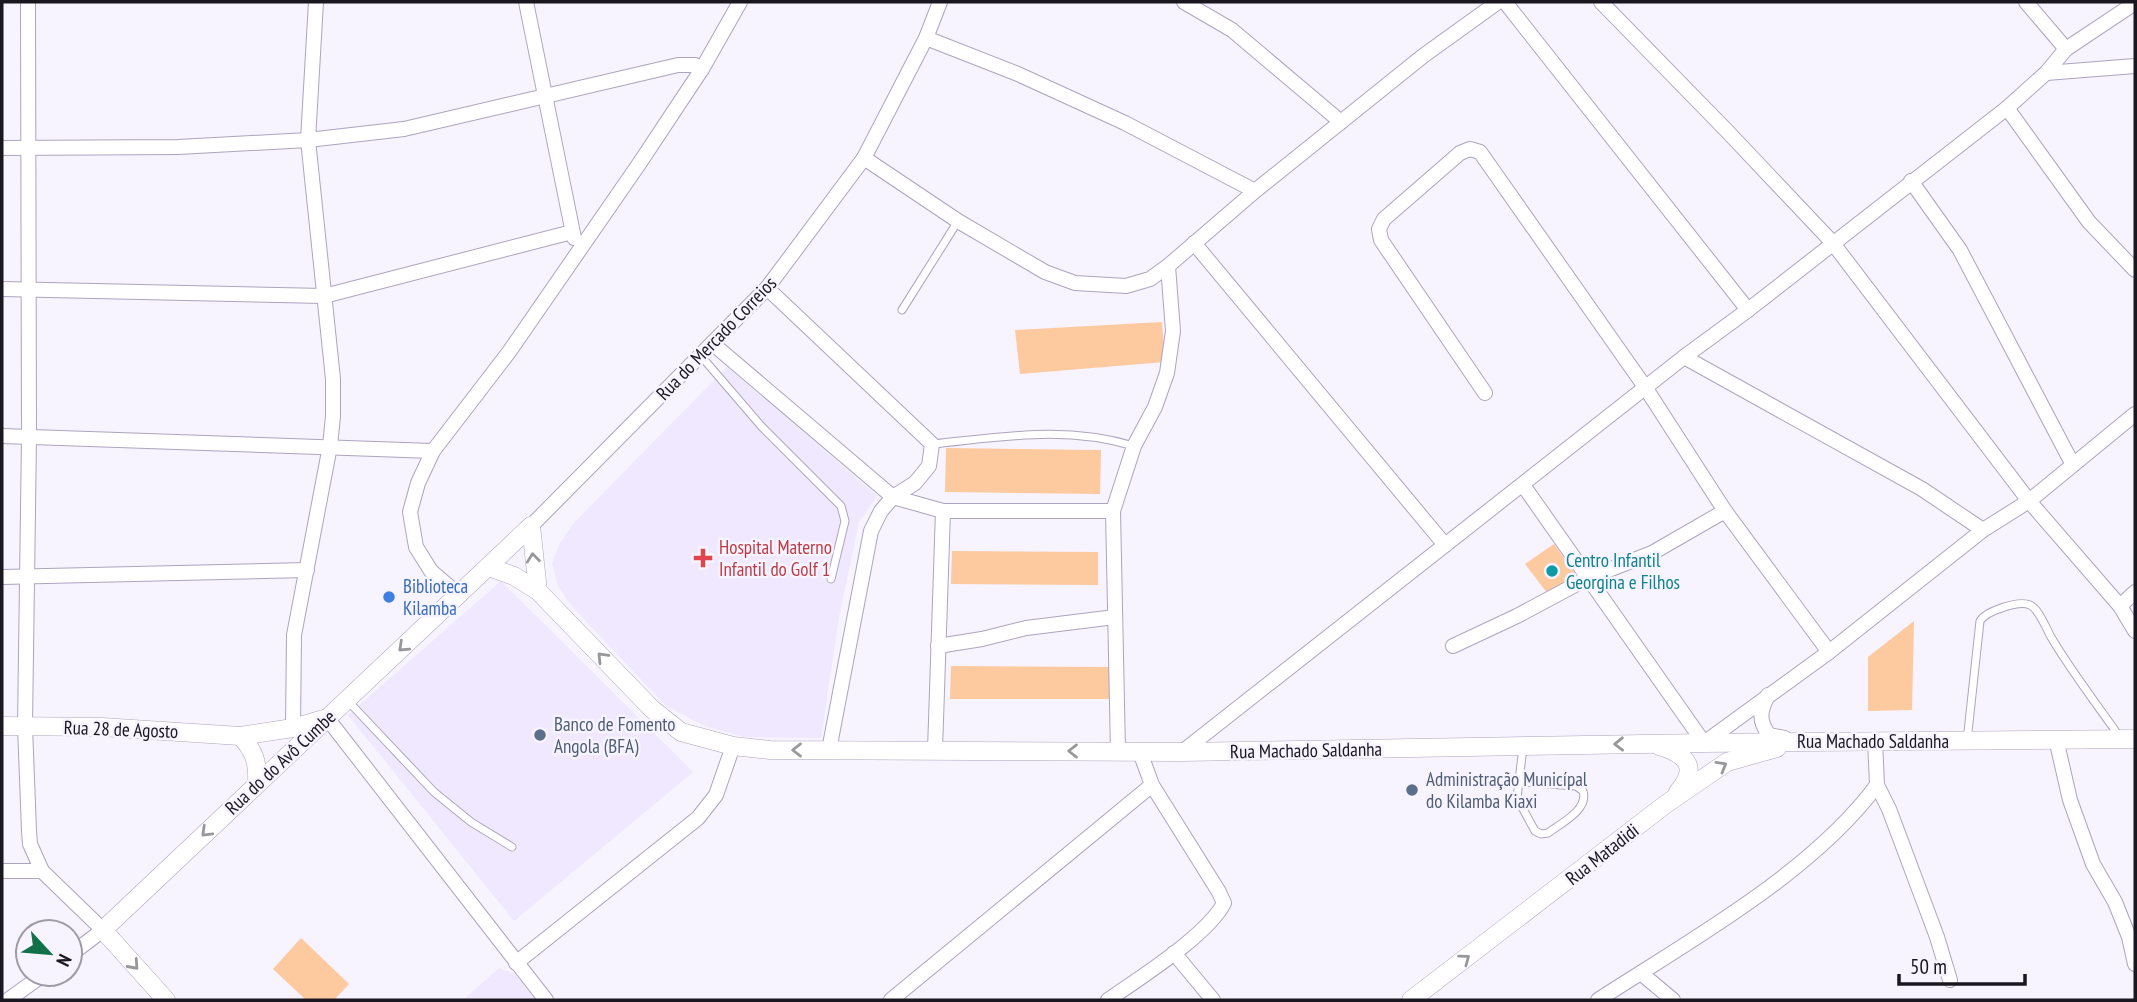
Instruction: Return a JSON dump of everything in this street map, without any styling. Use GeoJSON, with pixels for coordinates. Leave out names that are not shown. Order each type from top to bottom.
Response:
{"type":"FeatureCollection","features":[{"type":"Feature","properties":{"kind":"street"},"geometry":{"type":"LineString","coordinates":[[28,2],[29,437],[25,726],[30,844],[42,871],[103,930],[166,1000]]}},
{"type":"Feature","properties":{"kind":"street"},"geometry":{"type":"LineString","coordinates":[[293,728],[294,635],[330,446],[333,416],[333,379],[308,140],[316,2]]}},
{"type":"Feature","properties":{"kind":"street"},"geometry":{"type":"LineString","coordinates":[[527,2],[572,232],[579,248]]}},
{"type":"Feature","properties":{"kind":"street"},"geometry":{"type":"LineString","coordinates":[[459,594],[431,571],[416,547],[410,512],[418,483],[433,451],[509,352],[639,164],[702,69],[740,2]]}},
{"type":"Feature","properties":{"kind":"street","name":"Rua do Mercado Correios"},"geometry":{"type":"LineString","coordinates":[[489,567],[767,288],[864,158],[926,38],[940,2]]}},
{"type":"Feature","properties":{"kind":"street"},"geometry":{"type":"LineString","coordinates":[[1184,2],[1232,30],[1341,122]]}},
{"type":"Feature","properties":{"kind":"street"},"geometry":{"type":"LineString","coordinates":[[864,158],[958,221],[1045,272],[1075,283],[1126,286],[1150,279],[1168,266],[1255,191],[1423,56],[1498,2]]}},
{"type":"Feature","properties":{"kind":"street"},"geometry":{"type":"LineString","coordinates":[[1505,2],[1748,310]]}},
{"type":"Feature","properties":{"kind":"street"},"geometry":{"type":"LineString","coordinates":[[1601,2],[1832,242],[2029,501],[2120,606],[2135,631]]}},
{"type":"Feature","properties":{"kind":"street"},"geometry":{"type":"LineString","coordinates":[[2026,2],[2066,49]]}},
{"type":"Feature","properties":{"kind":"street"},"geometry":{"type":"LineString","coordinates":[[1182,752],[1684,356],[1748,310],[2007,108],[2046,73],[2066,49],[2135,4]]}},
{"type":"Feature","properties":{"kind":"street"},"geometry":{"type":"LineString","coordinates":[[926,38],[1018,74],[1125,124],[1255,191]]}},
{"type":"Feature","properties":{"kind":"street"},"geometry":{"type":"LineString","coordinates":[[2,148],[178,146],[308,140],[404,129],[678,65],[695,65],[702,69]]}},
{"type":"Feature","properties":{"kind":"street"},"geometry":{"type":"LineString","coordinates":[[2046,73],[2135,66]]}},
{"type":"Feature","properties":{"kind":"street"},"geometry":{"type":"LineString","coordinates":[[2007,108],[2089,222],[2135,270]]}},
{"type":"Feature","properties":{"kind":"street"},"geometry":{"type":"LineString","coordinates":[[1485,393],[1381,240],[1379,229],[1384,219],[1403,202],[1460,153],[1470,149],[1480,152],[1645,387],[1725,511],[1829,652]]}},
{"type":"Feature","properties":{"kind":"street"},"geometry":{"type":"LineString","coordinates":[[1911,181],[1960,250],[2073,465]]}},
{"type":"Feature","properties":{"kind":"street"},"geometry":{"type":"LineString","coordinates":[[2,289],[324,296],[572,232]]}},
{"type":"Feature","properties":{"kind":"street"},"geometry":{"type":"LineString","coordinates":[[1194,243],[1444,545]]}},
{"type":"Feature","properties":{"kind":"street"},"geometry":{"type":"LineString","coordinates":[[1118,752],[1113,511],[1134,446],[1155,407],[1167,373],[1173,331],[1168,266]]}},
{"type":"Feature","properties":{"kind":"street"},"geometry":{"type":"LineString","coordinates":[[767,288],[932,444],[929,466],[915,483],[893,498],[881,511],[871,531],[829,750]]}},
{"type":"Feature","properties":{"kind":"street"},"geometry":{"type":"LineString","coordinates":[[713,344],[893,498],[943,511],[1113,511]]}},
{"type":"Feature","properties":{"kind":"street"},"geometry":{"type":"LineString","coordinates":[[1684,356],[1922,489],[1983,530]]}},
{"type":"Feature","properties":{"kind":"street"},"geometry":{"type":"LineString","coordinates":[[1523,485],[1704,743],[1829,652],[1983,530],[2029,501],[2135,414]]}},
{"type":"Feature","properties":{"kind":"street"},"geometry":{"type":"LineString","coordinates":[[2,436],[433,451]]}},
{"type":"Feature","properties":{"kind":"street"},"geometry":{"type":"LineString","coordinates":[[934,750],[943,511]]}},
{"type":"Feature","properties":{"kind":"street"},"geometry":{"type":"LineString","coordinates":[[1452,646],[1517,616],[1588,578],[1652,553],[1725,511]]}},
{"type":"Feature","properties":{"kind":"street"},"geometry":{"type":"LineString","coordinates":[[531,526],[538,591]]}},
{"type":"Feature","properties":{"kind":"street","name":"Rua do do Avô Cumbe"},"geometry":{"type":"LineString","coordinates":[[84,944],[103,930],[489,567]]}},
{"type":"Feature","properties":{"kind":"street","name":"Rua Machado Saldanha"},"geometry":{"type":"LineString","coordinates":[[489,567],[514,576],[538,591],[652,709],[681,732],[733,746],[770,750],[1182,752],[1875,740],[2128,739]]}},
{"type":"Feature","properties":{"kind":"street"},"geometry":{"type":"LineString","coordinates":[[2,578],[307,570]]}},
{"type":"Feature","properties":{"kind":"street"},"geometry":{"type":"LineString","coordinates":[[2120,606],[2135,592]]}},
{"type":"Feature","properties":{"kind":"street"},"geometry":{"type":"LineString","coordinates":[[938,646],[1026,628],[1115,617]]}},
{"type":"Feature","properties":{"kind":"street"},"geometry":{"type":"LineString","coordinates":[[1769,694],[1761,709],[1760,723],[1769,735],[1810,741]]}},
{"type":"Feature","properties":{"kind":"street"},"geometry":{"type":"LineString","coordinates":[[327,718],[547,1000]]}},
{"type":"Feature","properties":{"kind":"street","name":"Rua 28 de Agosto"},"geometry":{"type":"LineString","coordinates":[[2,726],[102,727],[240,736],[293,728],[327,718]]}},
{"type":"Feature","properties":{"kind":"street"},"geometry":{"type":"LineString","coordinates":[[240,736],[250,746],[258,763],[257,784]]}},
{"type":"Feature","properties":{"kind":"street"},"geometry":{"type":"LineString","coordinates":[[2056,739],[2070,800],[2093,864],[2115,902],[2129,937],[2135,964]]}},
{"type":"Feature","properties":{"kind":"street"},"geometry":{"type":"LineString","coordinates":[[1875,740],[1877,785],[1889,809],[1950,980]]}},
{"type":"Feature","properties":{"kind":"street","name":"Rua Matadidi"},"geometry":{"type":"LineString","coordinates":[[1411,1000],[1666,804],[1727,762],[1810,741]]}},
{"type":"Feature","properties":{"kind":"street"},"geometry":{"type":"LineString","coordinates":[[1651,744],[1676,751],[1685,759],[1689,770],[1681,789],[1666,804]]}},
{"type":"Feature","properties":{"kind":"street"},"geometry":{"type":"LineString","coordinates":[[516,963],[698,818],[716,795],[733,746]]}},
{"type":"Feature","properties":{"kind":"street"},"geometry":{"type":"LineString","coordinates":[[1108,1000],[1174,953],[1220,911],[1224,903],[1152,785],[1140,752]]}},
{"type":"Feature","properties":{"kind":"street"},"geometry":{"type":"LineString","coordinates":[[891,1000],[1152,785]]}},
{"type":"Feature","properties":{"kind":"street"},"geometry":{"type":"LineString","coordinates":[[1598,1000],[1642,974],[1787,873],[1864,803],[1877,785]]}},
{"type":"Feature","properties":{"kind":"street"},"geometry":{"type":"LineString","coordinates":[[2,871],[42,871]]}},
{"type":"Feature","properties":{"kind":"street"},"geometry":{"type":"LineString","coordinates":[[1174,953],[1213,1000]]}},
{"type":"Feature","properties":{"kind":"street"},"geometry":{"type":"LineString","coordinates":[[1642,974],[1673,1000]]}},
{"type":"Feature","properties":{"kind":"street"},"geometry":{"type":"LineString","coordinates":[[8,1000],[25,988]]}},
{"type":"Feature","properties":{"kind":"lane"},"geometry":{"type":"LineString","coordinates":[[902,310],[958,221]]}},
{"type":"Feature","properties":{"kind":"lane"},"geometry":{"type":"LineString","coordinates":[[701,356],[762,427],[841,506],[845,521],[831,579]]}},
{"type":"Feature","properties":{"kind":"lane"},"geometry":{"type":"LineString","coordinates":[[932,444],[1053,432],[1104,437],[1134,446]]}},
{"type":"Feature","properties":{"kind":"lane"},"geometry":{"type":"LineString","coordinates":[[1967,741],[1980,621],[1984,614],[1991,611],[2024,604],[2034,608],[2057,647],[2128,739]]}},
{"type":"Feature","properties":{"kind":"lane"},"geometry":{"type":"LineString","coordinates":[[346,699],[434,793],[471,822],[512,846]]}},
{"type":"Feature","properties":{"kind":"lane"},"geometry":{"type":"LineString","coordinates":[[1520,782],[1576,786],[1583,791],[1585,797],[1582,807],[1548,833],[1535,831],[1517,799],[1523,746]]}},
{"type":"Feature","properties":{"kind":"shaded area","name":"Hospital Materno Infantil do Golf 1"},"geometry":{"type":"Polygon","coordinates":[[[727,367],[877,496],[859,522],[839,617],[821,738],[744,737],[705,726],[666,706],[570,604],[558,586],[552,563],[560,543],[573,524],[727,367]]]}},
{"type":"Feature","properties":{"kind":"shaded area"},"geometry":{"type":"Polygon","coordinates":[[[501,581],[693,772],[514,921],[348,715],[501,581]]]}},
{"type":"Feature","properties":{"kind":"shaded area"},"geometry":{"type":"Polygon","coordinates":[[[499,968],[516,974],[536,1000],[463,1000],[499,968]]]}},
{"type":"Feature","properties":{"kind":"building"},"geometry":{"type":"Polygon","coordinates":[[[1162,322],[1165,362],[1020,374],[1015,330],[1162,322]]]}},
{"type":"Feature","properties":{"kind":"building"},"geometry":{"type":"Polygon","coordinates":[[[946,448],[1101,450],[1100,494],[945,492],[946,448]]]}},
{"type":"Feature","properties":{"kind":"building","name":"Centro Infantil Georgina e Filhos"},"geometry":{"type":"Polygon","coordinates":[[[1554,544],[1578,578],[1548,594],[1525,564],[1554,544]]]}},
{"type":"Feature","properties":{"kind":"building"},"geometry":{"type":"Polygon","coordinates":[[[952,551],[1098,552],[1098,585],[951,584],[952,551]]]}},
{"type":"Feature","properties":{"kind":"building"},"geometry":{"type":"Polygon","coordinates":[[[1914,621],[1912,710],[1868,711],[1868,657],[1914,621]]]}},
{"type":"Feature","properties":{"kind":"building"},"geometry":{"type":"Polygon","coordinates":[[[951,666],[1111,667],[1111,699],[950,699],[951,666]]]}},
{"type":"Feature","properties":{"kind":"building"},"geometry":{"type":"Polygon","coordinates":[[[301,938],[349,984],[334,1000],[306,1000],[273,969],[301,938]]]}},
{"type":"Feature","properties":{"kind":"place","name":"Hospital Materno Infantil do Golf 1"},"geometry":{"type":"Point","coordinates":[703,558]}},
{"type":"Feature","properties":{"kind":"place","name":"Centro Infantil Georgina e Filhos"},"geometry":{"type":"Point","coordinates":[1552,571]}},
{"type":"Feature","properties":{"kind":"place","name":"Biblioteca Kilamba"},"geometry":{"type":"Point","coordinates":[389,597]}},
{"type":"Feature","properties":{"kind":"place","name":"Banco de Fomento Angola (BFA)"},"geometry":{"type":"Point","coordinates":[540,735]}},
{"type":"Feature","properties":{"kind":"place","name":"Administração Municípal do Kilamba Kiaxi"},"geometry":{"type":"Point","coordinates":[1412,790]}}]}
